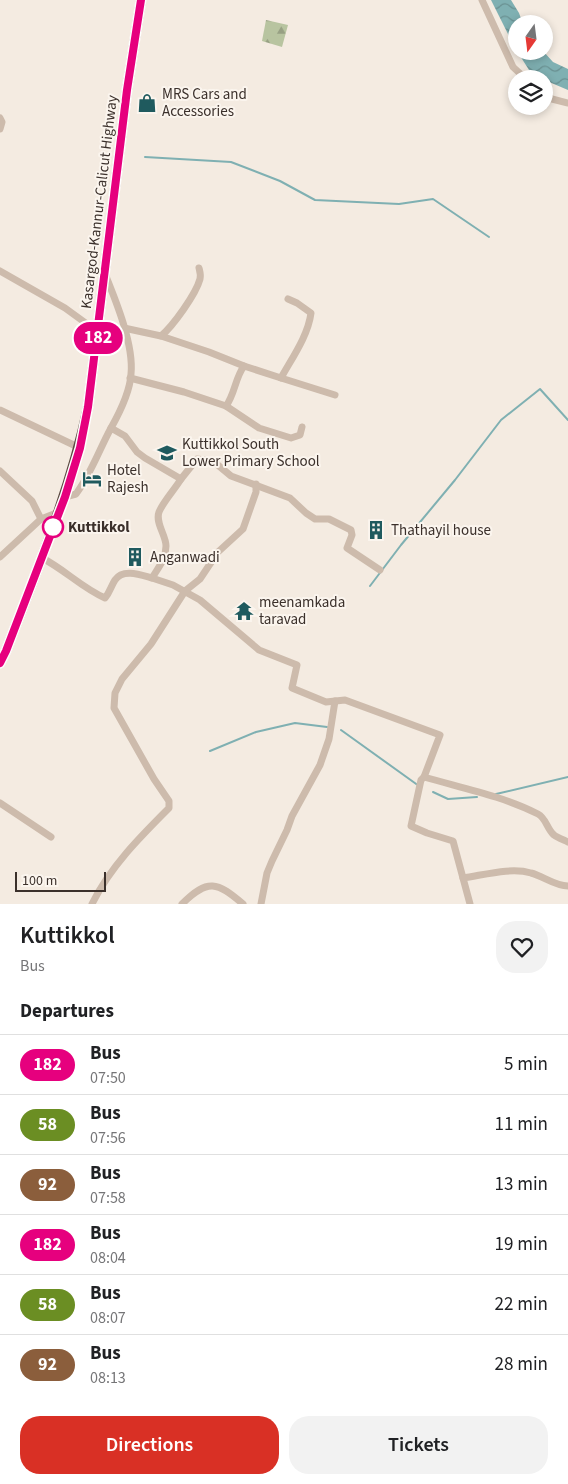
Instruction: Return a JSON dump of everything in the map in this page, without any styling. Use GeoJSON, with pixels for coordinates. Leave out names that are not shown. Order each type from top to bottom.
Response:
{"type":"FeatureCollection","features":[{"type":"Feature","properties":{"kind":"highway","name":"Kasargod-Kannur-Calicut Highway"},"geometry":{"type":"LineString","coordinates":[[0,663],[65,497],[80,448],[88,407],[127,90],[141,0]]}},
{"type":"Feature","properties":{"kind":"street"},"geometry":{"type":"LineString","coordinates":[[482,0],[513,67],[516,70]]}},
{"type":"Feature","properties":{"kind":"street"},"geometry":{"type":"LineString","coordinates":[[553,99],[568,103]]}},
{"type":"Feature","properties":{"kind":"street"},"geometry":{"type":"LineString","coordinates":[[0,118],[2,122],[0,129]]}},
{"type":"Feature","properties":{"kind":"street"},"geometry":{"type":"LineString","coordinates":[[161,336],[170,328],[196,288],[201,274],[199,268]]}},
{"type":"Feature","properties":{"kind":"street"},"geometry":{"type":"LineString","coordinates":[[0,271],[65,308],[98,332]]}},
{"type":"Feature","properties":{"kind":"street"},"geometry":{"type":"LineString","coordinates":[[65,497],[76,494],[87,480],[99,451],[122,407],[130,378],[130,349],[105,273]]}},
{"type":"Feature","properties":{"kind":"street"},"geometry":{"type":"LineString","coordinates":[[280,378],[304,335],[311,313],[288,299]]}},
{"type":"Feature","properties":{"kind":"street"},"geometry":{"type":"LineString","coordinates":[[124,328],[161,336],[244,366],[334,394]]}},
{"type":"Feature","properties":{"kind":"street"},"geometry":{"type":"LineString","coordinates":[[226,406],[232,398],[240,371],[244,366]]}},
{"type":"Feature","properties":{"kind":"street"},"geometry":{"type":"LineString","coordinates":[[130,378],[184,392],[226,406],[259,428],[291,438],[300,435],[302,427]]}},
{"type":"Feature","properties":{"kind":"street"},"geometry":{"type":"LineString","coordinates":[[0,410],[80,448]]}},
{"type":"Feature","properties":{"kind":"street"},"geometry":{"type":"LineString","coordinates":[[111,428],[125,436],[137,452],[145,458],[181,479]]}},
{"type":"Feature","properties":{"kind":"street"},"geometry":{"type":"LineString","coordinates":[[152,578],[161,566],[166,545],[158,522],[158,513],[197,459],[213,461],[231,476],[290,498],[315,519],[329,519],[351,530],[352,535],[347,548],[380,570]]}},
{"type":"Feature","properties":{"kind":"street"},"geometry":{"type":"LineString","coordinates":[[0,472],[32,501],[41,519]]}},
{"type":"Feature","properties":{"kind":"street"},"geometry":{"type":"LineString","coordinates":[[92,904],[99,891],[141,836],[169,808],[169,801],[154,779],[114,708],[115,693],[122,680],[151,644],[186,592],[200,579],[218,552],[243,529],[256,492],[256,484]]}},
{"type":"Feature","properties":{"kind":"street"},"geometry":{"type":"LineString","coordinates":[[0,557],[41,519],[59,512]]}},
{"type":"Feature","properties":{"kind":"street"},"geometry":{"type":"LineString","coordinates":[[42,558],[105,598],[113,582],[118,576],[124,574],[137,574],[152,578],[186,592],[200,600],[259,650],[297,665],[292,688],[326,702],[344,700],[440,735],[424,777],[421,780],[411,826],[453,841],[470,904]]}},
{"type":"Feature","properties":{"kind":"street"},"geometry":{"type":"LineString","coordinates":[[261,904],[267,873],[272,861],[292,816],[320,766],[329,739],[336,701]]}},
{"type":"Feature","properties":{"kind":"street"},"geometry":{"type":"LineString","coordinates":[[424,777],[500,799],[535,813],[541,816],[555,836],[568,842]]}},
{"type":"Feature","properties":{"kind":"street"},"geometry":{"type":"LineString","coordinates":[[0,802],[51,837]]}},
{"type":"Feature","properties":{"kind":"street"},"geometry":{"type":"LineString","coordinates":[[464,878],[516,870],[531,873],[562,886],[568,886]]}},
{"type":"Feature","properties":{"kind":"street"},"geometry":{"type":"LineString","coordinates":[[182,904],[205,886],[213,885],[226,891],[243,904]]}},
{"type":"Feature","properties":{"kind":"green space"},"geometry":{"type":"Polygon","coordinates":[[[266,20],[288,25],[282,47],[262,41],[266,20]]]}},
{"type":"Feature","properties":{"kind":"water"},"geometry":{"type":"Polygon","coordinates":[[[491,0],[511,0],[519,13],[520,15],[508,15],[508,34],[491,0]]]}},
{"type":"Feature","properties":{"kind":"water"},"geometry":{"type":"Polygon","coordinates":[[[523,60],[551,60],[568,69],[568,90],[553,84],[553,70],[529,70],[523,60]]]}},
{"type":"Feature","properties":{"kind":"waterway"},"geometry":{"type":"LineString","coordinates":[[145,157],[231,162],[280,181],[315,200],[399,204],[433,199],[489,237]]}},
{"type":"Feature","properties":{"kind":"waterway"},"geometry":{"type":"LineString","coordinates":[[370,586],[501,420],[540,389],[568,420]]}},
{"type":"Feature","properties":{"kind":"waterway"},"geometry":{"type":"LineString","coordinates":[[210,751],[256,732],[295,723],[327,727]]}},
{"type":"Feature","properties":{"kind":"waterway"},"geometry":{"type":"LineString","coordinates":[[341,730],[419,786]]}},
{"type":"Feature","properties":{"kind":"waterway"},"geometry":{"type":"LineString","coordinates":[[496,794],[568,777]]}},
{"type":"Feature","properties":{"kind":"waterway"},"geometry":{"type":"LineString","coordinates":[[433,792],[448,799],[477,797]]}},
{"type":"Feature","properties":{"kind":"bus line","name":"182"},"geometry":{"type":"LineString","coordinates":[[0,663],[65,497],[80,448],[88,407],[127,90],[141,0]]}},
{"type":"Feature","properties":{"kind":"place","name":"MRS Cars and Accessories"},"geometry":{"type":"Point","coordinates":[147,103]}},
{"type":"Feature","properties":{"kind":"place","name":"Kuttikkol South Lower Primary School"},"geometry":{"type":"Point","coordinates":[167,453]}},
{"type":"Feature","properties":{"kind":"place","name":"Hotel Rajesh"},"geometry":{"type":"Point","coordinates":[92,479]}},
{"type":"Feature","properties":{"kind":"place","name":"Kuttikkol"},"geometry":{"type":"Point","coordinates":[53,527]}},
{"type":"Feature","properties":{"kind":"place","name":"Thathayil house"},"geometry":{"type":"Point","coordinates":[376,530]}},
{"type":"Feature","properties":{"kind":"place","name":"Anganwadi"},"geometry":{"type":"Point","coordinates":[135,557]}},
{"type":"Feature","properties":{"kind":"place","name":"meenamkada taravad"},"geometry":{"type":"Point","coordinates":[244,611]}}]}
